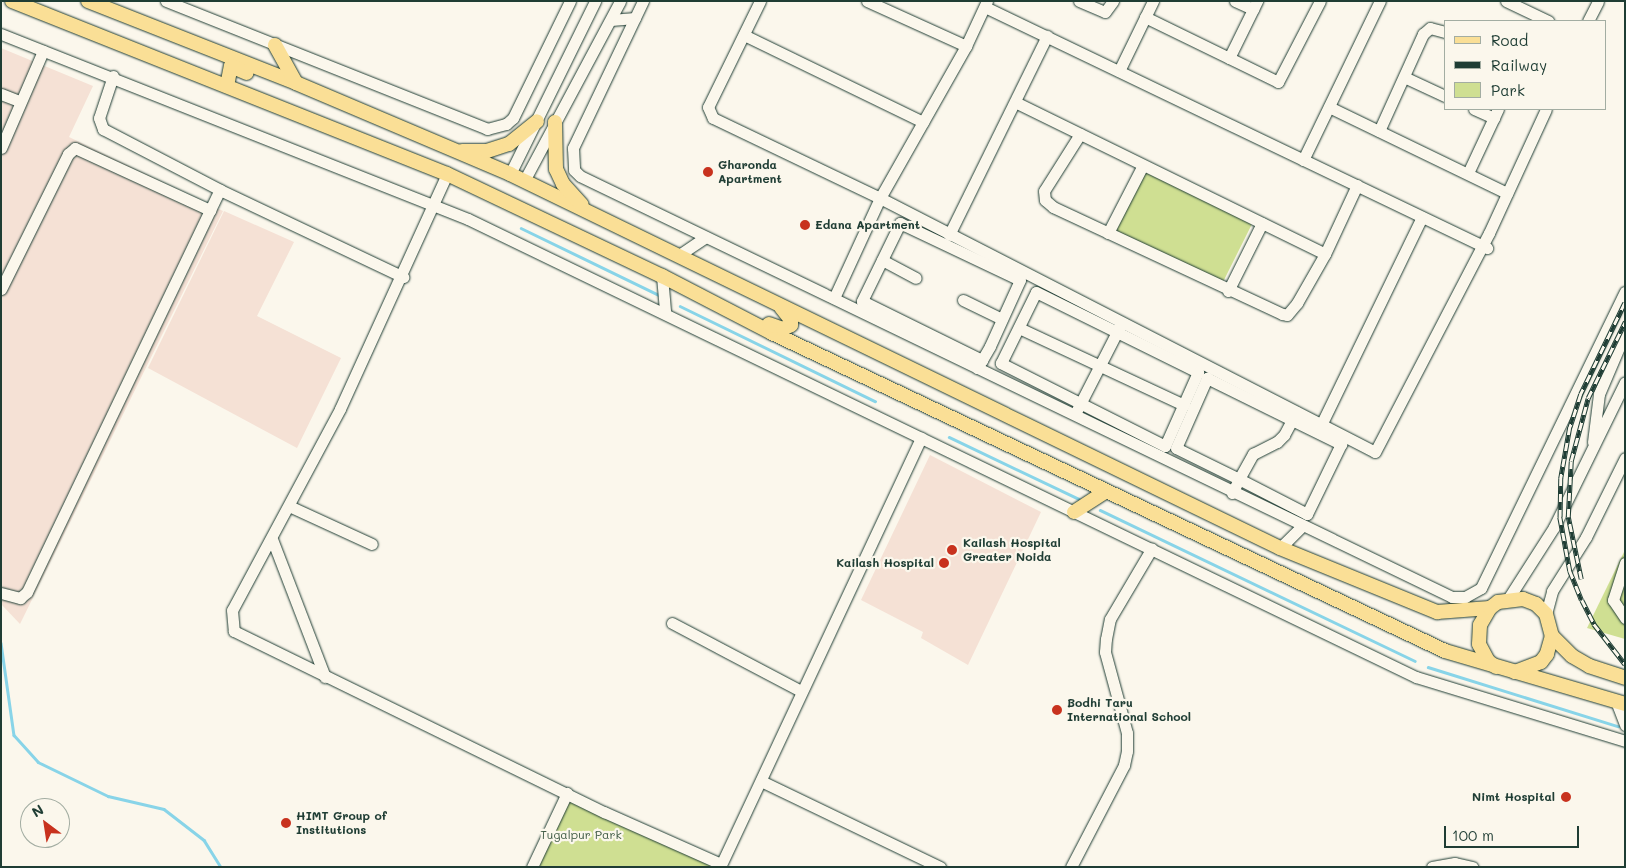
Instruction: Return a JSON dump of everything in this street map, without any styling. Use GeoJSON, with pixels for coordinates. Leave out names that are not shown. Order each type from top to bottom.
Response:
{"type":"FeatureCollection","features":[{"type":"Feature","properties":{"kind":"main road"},"geometry":{"type":"LineString","coordinates":[[12,1],[447,174],[662,276],[749,321],[1105,492],[1445,651],[1620,702]]}},
{"type":"Feature","properties":{"kind":"main road"},"geometry":{"type":"LineString","coordinates":[[88,1],[296,83],[510,174],[1280,548],[1437,612],[1490,608],[1508,599],[1523,599],[1536,604],[1546,614],[1552,636],[1572,656],[1589,666],[1625,678]]}},
{"type":"Feature","properties":{"kind":"main road"},"geometry":{"type":"LineString","coordinates":[[275,45],[296,83]]}},
{"type":"Feature","properties":{"kind":"main road"},"geometry":{"type":"LineString","coordinates":[[227,86],[231,66],[254,77],[256,74],[252,65]]}},
{"type":"Feature","properties":{"kind":"main road"},"geometry":{"type":"LineString","coordinates":[[457,151],[498,148],[526,132],[537,121]]}},
{"type":"Feature","properties":{"kind":"main road"},"geometry":{"type":"LineString","coordinates":[[555,122],[556,169],[573,198],[590,212]]}},
{"type":"Feature","properties":{"kind":"main road"},"geometry":{"type":"LineString","coordinates":[[749,321],[759,320],[783,329],[789,327],[791,320],[778,305]]}},
{"type":"Feature","properties":{"kind":"main road"},"geometry":{"type":"LineString","coordinates":[[1074,512],[1105,492]]}},
{"type":"Feature","properties":{"kind":"main road"},"geometry":{"type":"LineString","coordinates":[[1490,608],[1480,625],[1479,644],[1488,661],[1496,667]]}},
{"type":"Feature","properties":{"kind":"main road"},"geometry":{"type":"LineString","coordinates":[[1514,672],[1541,662],[1547,654],[1552,636]]}},
{"type":"Feature","properties":{"kind":"street"},"geometry":{"type":"LineString","coordinates":[[166,1],[487,129],[497,128],[506,124],[520,108],[570,1]]}},
{"type":"Feature","properties":{"kind":"street"},"geometry":{"type":"LineString","coordinates":[[510,174],[595,1]]}},
{"type":"Feature","properties":{"kind":"street"},"geometry":{"type":"LineString","coordinates":[[524,181],[620,1]]}},
{"type":"Feature","properties":{"kind":"street"},"geometry":{"type":"LineString","coordinates":[[644,1],[573,148],[574,170],[580,176],[834,298],[860,306],[979,364],[1074,416],[1232,494],[1452,597],[1473,594],[1481,588],[1625,292]]}},
{"type":"Feature","properties":{"kind":"street"},"geometry":{"type":"LineString","coordinates":[[760,1],[708,107],[712,118],[880,198],[1119,327],[1198,372],[1165,446],[1001,363],[1036,292],[1119,327],[1294,416],[1340,444],[1308,514],[1176,448],[1208,378],[1294,416],[1321,425],[1375,452],[1485,246],[1546,110]]}},
{"type":"Feature","properties":{"kind":"street"},"geometry":{"type":"LineString","coordinates":[[867,1],[881,3],[966,46]]}},
{"type":"Feature","properties":{"kind":"street"},"geometry":{"type":"LineString","coordinates":[[1079,1],[1105,12],[1113,1]]}},
{"type":"Feature","properties":{"kind":"street"},"geometry":{"type":"LineString","coordinates":[[1119,71],[1153,1]]}},
{"type":"Feature","properties":{"kind":"street"},"geometry":{"type":"LineString","coordinates":[[1229,58],[1255,5],[1235,1]]}},
{"type":"Feature","properties":{"kind":"street"},"geometry":{"type":"LineString","coordinates":[[1145,17],[1278,82],[1320,1]]}},
{"type":"Feature","properties":{"kind":"street"},"geometry":{"type":"LineString","coordinates":[[1303,160],[1380,1]]}},
{"type":"Feature","properties":{"kind":"street"},"geometry":{"type":"LineString","coordinates":[[1506,1],[1546,20]]}},
{"type":"Feature","properties":{"kind":"street"},"geometry":{"type":"LineString","coordinates":[[1588,20],[1598,1]]}},
{"type":"Feature","properties":{"kind":"street"},"geometry":{"type":"LineString","coordinates":[[834,298],[880,198],[966,46],[986,4],[1119,71],[1485,246]]}},
{"type":"Feature","properties":{"kind":"street"},"geometry":{"type":"LineString","coordinates":[[611,20],[635,18]]}},
{"type":"Feature","properties":{"kind":"street"},"geometry":{"type":"LineString","coordinates":[[1379,131],[1423,34],[1430,28],[1444,32]]}},
{"type":"Feature","properties":{"kind":"street"},"geometry":{"type":"LineString","coordinates":[[1,34],[113,76],[434,204],[1152,548],[1416,677],[1625,741]]}},
{"type":"Feature","properties":{"kind":"street"},"geometry":{"type":"LineString","coordinates":[[744,35],[922,122]]}},
{"type":"Feature","properties":{"kind":"street"},"geometry":{"type":"LineString","coordinates":[[949,235],[1047,36]]}},
{"type":"Feature","properties":{"kind":"street"},"geometry":{"type":"LineString","coordinates":[[1,148],[19,101],[43,51]]}},
{"type":"Feature","properties":{"kind":"street"},"geometry":{"type":"LineString","coordinates":[[113,76],[99,118],[103,129],[220,190],[403,276]]}},
{"type":"Feature","properties":{"kind":"street"},"geometry":{"type":"LineString","coordinates":[[1404,77],[1444,96]]}},
{"type":"Feature","properties":{"kind":"street"},"geometry":{"type":"LineString","coordinates":[[1,94],[19,101]]}},
{"type":"Feature","properties":{"kind":"street"},"geometry":{"type":"LineString","coordinates":[[1015,102],[1325,254]]}},
{"type":"Feature","properties":{"kind":"street"},"geometry":{"type":"LineString","coordinates":[[1329,107],[1507,193]]}},
{"type":"Feature","properties":{"kind":"street"},"geometry":{"type":"LineString","coordinates":[[1468,173],[1496,114],[1478,110]]}},
{"type":"Feature","properties":{"kind":"street"},"geometry":{"type":"LineString","coordinates":[[1080,134],[1044,192],[1046,200],[1053,207],[1228,291],[1287,315],[1325,254],[1357,186]]}},
{"type":"Feature","properties":{"kind":"street"},"geometry":{"type":"LineString","coordinates":[[1,288],[68,154],[75,148],[210,210]]}},
{"type":"Feature","properties":{"kind":"street"},"geometry":{"type":"LineString","coordinates":[[1108,233],[1143,165]]}},
{"type":"Feature","properties":{"kind":"street"},"geometry":{"type":"LineString","coordinates":[[447,174],[403,276],[289,506],[232,610],[234,631],[325,677],[720,866],[762,781],[801,691],[921,438]]}},
{"type":"Feature","properties":{"kind":"street"},"geometry":{"type":"LineString","coordinates":[[1,593],[20,598],[27,592],[220,190]]}},
{"type":"Feature","properties":{"kind":"street"},"geometry":{"type":"LineString","coordinates":[[1321,425],[1422,217]]}},
{"type":"Feature","properties":{"kind":"street"},"geometry":{"type":"LineString","coordinates":[[1228,291],[1262,222]]}},
{"type":"Feature","properties":{"kind":"street"},"geometry":{"type":"LineString","coordinates":[[860,306],[900,223],[1020,280],[979,364]]}},
{"type":"Feature","properties":{"kind":"street"},"geometry":{"type":"LineString","coordinates":[[679,255],[706,237]]}},
{"type":"Feature","properties":{"kind":"street"},"geometry":{"type":"LineString","coordinates":[[882,260],[916,278]]}},
{"type":"Feature","properties":{"kind":"street"},"geometry":{"type":"LineString","coordinates":[[662,276],[666,314]]}},
{"type":"Feature","properties":{"kind":"street"},"geometry":{"type":"LineString","coordinates":[[962,300],[1002,319]]}},
{"type":"Feature","properties":{"kind":"street"},"geometry":{"type":"LineString","coordinates":[[1074,416],[1119,327]]}},
{"type":"Feature","properties":{"kind":"street"},"geometry":{"type":"LineString","coordinates":[[1019,328],[1184,405]]}},
{"type":"Feature","properties":{"kind":"street"},"geometry":{"type":"LineString","coordinates":[[1593,446],[1599,394],[1625,333]]}},
{"type":"Feature","properties":{"kind":"street"},"geometry":{"type":"LineString","coordinates":[[1508,599],[1554,528],[1625,382]]}},
{"type":"Feature","properties":{"kind":"street"},"geometry":{"type":"LineString","coordinates":[[1232,494],[1253,454],[1277,442],[1294,416]]}},
{"type":"Feature","properties":{"kind":"street"},"geometry":{"type":"LineString","coordinates":[[1546,614],[1552,591],[1586,537],[1625,458]]}},
{"type":"Feature","properties":{"kind":"street"},"geometry":{"type":"LineString","coordinates":[[289,506],[372,544]]}},
{"type":"Feature","properties":{"kind":"street"},"geometry":{"type":"LineString","coordinates":[[1280,548],[1301,527]]}},
{"type":"Feature","properties":{"kind":"street"},"geometry":{"type":"LineString","coordinates":[[272,539],[325,677]]}},
{"type":"Feature","properties":{"kind":"street"},"geometry":{"type":"LineString","coordinates":[[1071,867],[1126,758],[1127,733],[1106,652],[1106,639],[1110,619],[1152,548]]}},
{"type":"Feature","properties":{"kind":"street"},"geometry":{"type":"LineString","coordinates":[[1625,563],[1613,600],[1625,618]]}},
{"type":"Feature","properties":{"kind":"street"},"geometry":{"type":"LineString","coordinates":[[672,624],[801,691]]}},
{"type":"Feature","properties":{"kind":"street"},"geometry":{"type":"LineString","coordinates":[[1620,702],[1625,726]]}},
{"type":"Feature","properties":{"kind":"street"},"geometry":{"type":"LineString","coordinates":[[762,781],[940,867]]}},
{"type":"Feature","properties":{"kind":"street"},"geometry":{"type":"LineString","coordinates":[[532,867],[567,794]]}},
{"type":"Feature","properties":{"kind":"street"},"geometry":{"type":"LineString","coordinates":[[1432,867],[1455,863],[1473,867]]}},
{"type":"Feature","properties":{"kind":"shaded area"},"geometry":{"type":"Polygon","coordinates":[[[1,48],[93,86],[69,137],[223,211],[20,624],[1,604],[1,281],[58,162],[1,278],[1,48]]]}},
{"type":"Feature","properties":{"kind":"shaded area"},"geometry":{"type":"Polygon","coordinates":[[[224,211],[294,242],[257,316],[341,358],[297,448],[148,368],[224,211]]]}},
{"type":"Feature","properties":{"kind":"shaded area"},"geometry":{"type":"Polygon","coordinates":[[[930,455],[1041,512],[968,665],[921,638],[923,632],[861,600],[930,455]]]}},
{"type":"Feature","properties":{"kind":"green space"},"geometry":{"type":"Polygon","coordinates":[[[1146,171],[1252,224],[1223,282],[1115,231],[1146,171]]]}},
{"type":"Feature","properties":{"kind":"green space"},"geometry":{"type":"Polygon","coordinates":[[[1625,550],[1625,639],[1587,628],[1625,550]]]}},
{"type":"Feature","properties":{"kind":"green space","name":"Tugalpur Park"},"geometry":{"type":"Polygon","coordinates":[[[567,793],[720,867],[532,867],[567,793]]]}},
{"type":"Feature","properties":{"kind":"waterway"},"geometry":{"type":"LineString","coordinates":[[521,228],[661,296]]}},
{"type":"Feature","properties":{"kind":"waterway"},"geometry":{"type":"LineString","coordinates":[[680,306],[875,401]]}},
{"type":"Feature","properties":{"kind":"waterway"},"geometry":{"type":"LineString","coordinates":[[949,437],[1079,499]]}},
{"type":"Feature","properties":{"kind":"waterway"},"geometry":{"type":"LineString","coordinates":[[1100,510],[1415,661]]}},
{"type":"Feature","properties":{"kind":"waterway"},"geometry":{"type":"LineString","coordinates":[[1,643],[14,735],[38,762],[108,796],[164,809],[204,840],[221,867]]}},
{"type":"Feature","properties":{"kind":"waterway"},"geometry":{"type":"LineString","coordinates":[[1428,667],[1618,726]]}},
{"type":"Feature","properties":{"kind":"railway"},"geometry":{"type":"LineString","coordinates":[[1625,303],[1581,394],[1570,427],[1561,478],[1560,517],[1570,571],[1582,600],[1594,624],[1625,664]]}},
{"type":"Feature","properties":{"kind":"railway"},"geometry":{"type":"LineString","coordinates":[[1581,579],[1568,517],[1571,461],[1588,398],[1625,322]]}},
{"type":"Feature","properties":{"kind":"place","name":"Gharonda Apartment"},"geometry":{"type":"Point","coordinates":[708,172]}},
{"type":"Feature","properties":{"kind":"place","name":"Edana Apartment"},"geometry":{"type":"Point","coordinates":[805,225]}},
{"type":"Feature","properties":{"kind":"place","name":"Kailash Hospital Greater Noida"},"geometry":{"type":"Point","coordinates":[952,550]}},
{"type":"Feature","properties":{"kind":"place","name":"Kailash Hospital"},"geometry":{"type":"Point","coordinates":[944,563]}},
{"type":"Feature","properties":{"kind":"place","name":"Bodhi Taru International School"},"geometry":{"type":"Point","coordinates":[1057,710]}},
{"type":"Feature","properties":{"kind":"place","name":"Nimt Hospital"},"geometry":{"type":"Point","coordinates":[1566,797]}},
{"type":"Feature","properties":{"kind":"place","name":"HIMT Group of Institutions"},"geometry":{"type":"Point","coordinates":[286,823]}}]}
